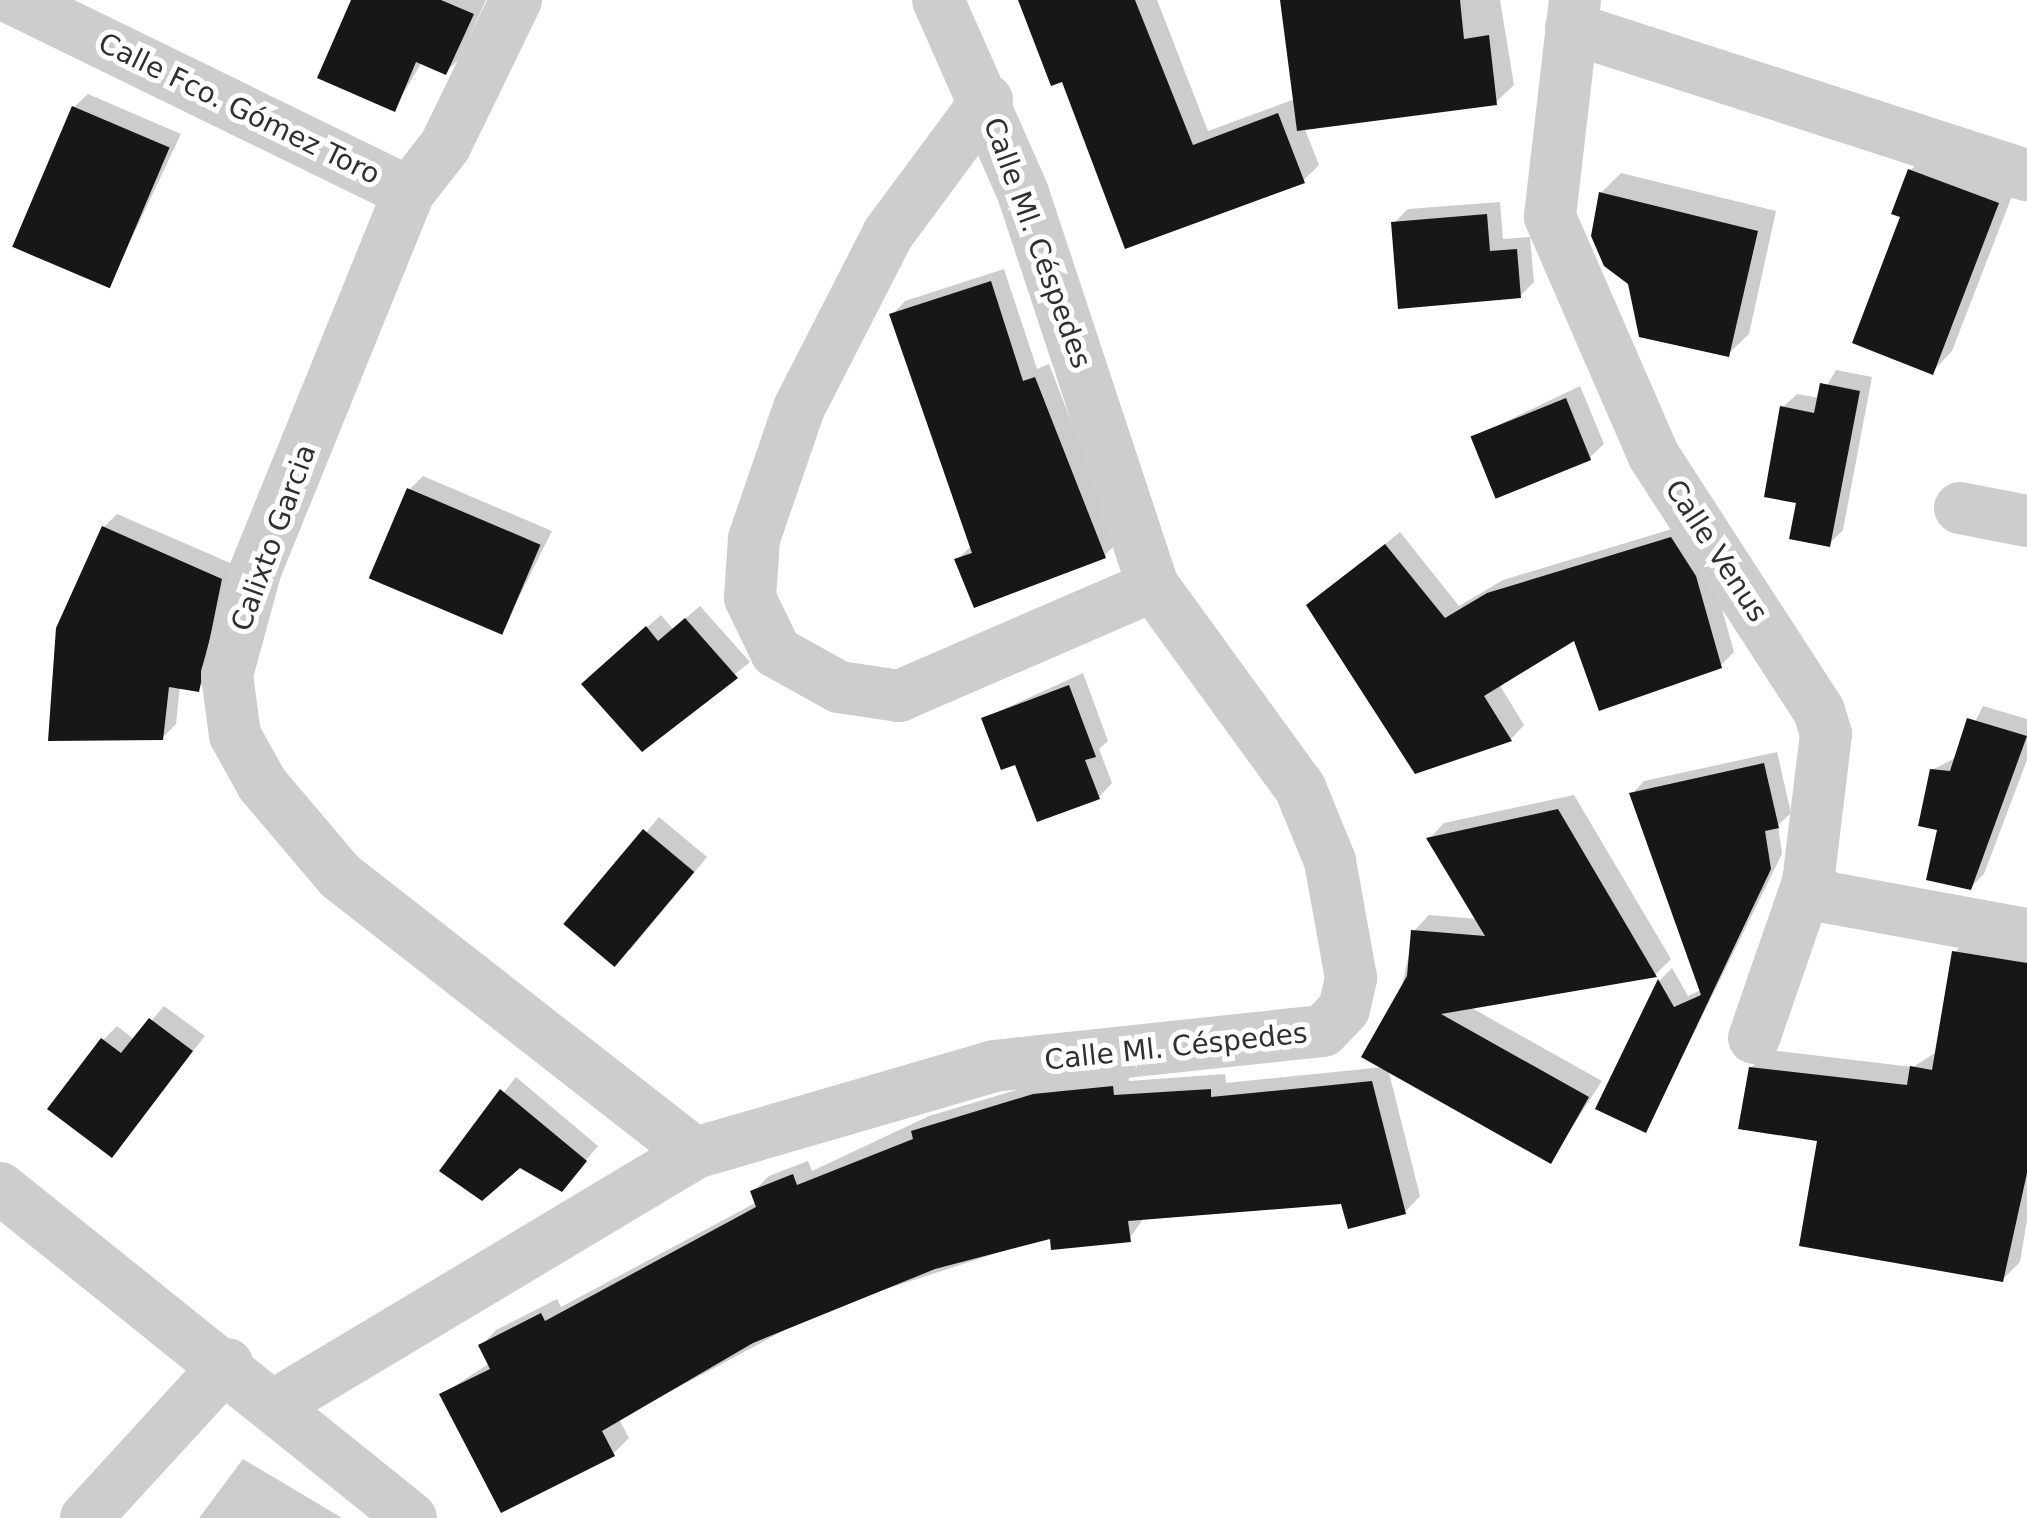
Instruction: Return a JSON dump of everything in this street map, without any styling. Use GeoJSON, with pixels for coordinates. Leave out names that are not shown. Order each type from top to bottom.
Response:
{"type":"FeatureCollection","features":[{"type":"Feature","properties":{"kind":"street","name":"Calle Fco. Gómez Toro"},"geometry":{"type":"LineString","coordinates":[[15,0],[409,192]]}},
{"type":"Feature","properties":{"kind":"street","name":"Calixto Garcia"},"geometry":{"type":"LineString","coordinates":[[516,0],[446,146],[409,192],[255,572],[227,675],[235,735],[262,784],[340,876],[695,1154]]}},
{"type":"Feature","properties":{"kind":"street","name":"Calle Ml. Céspedes"},"geometry":{"type":"LineString","coordinates":[[276,1404],[695,1154],[994,1066],[1323,1030],[1344,1009],[1351,978],[1330,861],[1300,788],[1153,586],[987,100],[938,0]]}},
{"type":"Feature","properties":{"kind":"street"},"geometry":{"type":"LineString","coordinates":[[1573,14],[2027,174]]}},
{"type":"Feature","properties":{"kind":"street","name":"Calle Venus"},"geometry":{"type":"LineString","coordinates":[[1573,14],[1550,217],[1654,456],[1819,711],[1826,734],[1808,882],[1754,1038]]}},
{"type":"Feature","properties":{"kind":"street"},"geometry":{"type":"LineString","coordinates":[[987,100],[888,234],[800,408],[754,539],[750,598],[776,652],[839,687],[899,696],[1153,586]]}},
{"type":"Feature","properties":{"kind":"street"},"geometry":{"type":"LineString","coordinates":[[1960,508],[2027,521]]}},
{"type":"Feature","properties":{"kind":"street"},"geometry":{"type":"LineString","coordinates":[[1808,882],[1825,896],[2027,934]]}},
{"type":"Feature","properties":{"kind":"street"},"geometry":{"type":"LineString","coordinates":[[0,1188],[227,1364],[411,1518]]}},
{"type":"Feature","properties":{"kind":"street"},"geometry":{"type":"LineString","coordinates":[[86,1518],[227,1364]]}},
{"type":"Feature","properties":{"kind":"building"},"geometry":{"type":"Polygon","coordinates":[[[351,0],[441,0],[474,14],[446,75],[416,62],[395,112],[317,78],[351,0]]]}},
{"type":"Feature","properties":{"kind":"building"},"geometry":{"type":"Polygon","coordinates":[[[1018,0],[1135,0],[1193,145],[1278,113],[1305,183],[1125,249],[1062,82],[1051,86],[1018,0]]]}},
{"type":"Feature","properties":{"kind":"building"},"geometry":{"type":"Polygon","coordinates":[[[1280,0],[1460,0],[1464,39],[1489,35],[1497,105],[1297,131],[1280,0]]]}},
{"type":"Feature","properties":{"kind":"building"},"geometry":{"type":"Polygon","coordinates":[[[72,106],[170,147],[110,288],[12,247],[72,106]]]}},
{"type":"Feature","properties":{"kind":"building"},"geometry":{"type":"Polygon","coordinates":[[[1908,169],[1999,203],[1933,375],[1852,343],[1900,217],[1891,214],[1908,169]]]}},
{"type":"Feature","properties":{"kind":"building"},"geometry":{"type":"Polygon","coordinates":[[[1599,192],[1758,231],[1729,357],[1639,337],[1628,284],[1604,266],[1591,236],[1599,192]]]}},
{"type":"Feature","properties":{"kind":"building"},"geometry":{"type":"Polygon","coordinates":[[[1487,214],[1490,251],[1517,249],[1521,298],[1398,309],[1391,222],[1487,214]]]}},
{"type":"Feature","properties":{"kind":"building"},"geometry":{"type":"Polygon","coordinates":[[[991,281],[1023,381],[1035,377],[1106,558],[974,608],[954,559],[972,553],[889,314],[991,281]]]}},
{"type":"Feature","properties":{"kind":"building"},"geometry":{"type":"Polygon","coordinates":[[[1820,383],[1860,391],[1830,547],[1789,539],[1796,503],[1764,497],[1780,406],[1814,413],[1820,383]]]}},
{"type":"Feature","properties":{"kind":"building"},"geometry":{"type":"Polygon","coordinates":[[[1566,398],[1591,460],[1496,499],[1471,437],[1566,398]]]}},
{"type":"Feature","properties":{"kind":"building"},"geometry":{"type":"Polygon","coordinates":[[[407,488],[540,545],[502,635],[369,578],[407,488]]]}},
{"type":"Feature","properties":{"kind":"building"},"geometry":{"type":"Polygon","coordinates":[[[102,526],[222,579],[199,692],[169,687],[163,740],[48,741],[56,628],[102,526]]]}},
{"type":"Feature","properties":{"kind":"building"},"geometry":{"type":"Polygon","coordinates":[[[1671,537],[1696,576],[1722,668],[1599,711],[1574,641],[1484,696],[1512,741],[1415,774],[1306,605],[1385,544],[1445,618],[1487,593],[1671,537]]]}},
{"type":"Feature","properties":{"kind":"building"},"geometry":{"type":"Polygon","coordinates":[[[685,618],[738,678],[642,752],[581,684],[646,626],[658,641],[685,618]]]}},
{"type":"Feature","properties":{"kind":"building"},"geometry":{"type":"Polygon","coordinates":[[[1069,685],[1096,757],[1085,760],[1100,799],[1037,822],[1015,765],[1001,770],[981,718],[1069,685]]]}},
{"type":"Feature","properties":{"kind":"building"},"geometry":{"type":"Polygon","coordinates":[[[1967,718],[2027,736],[1971,890],[1926,880],[1937,830],[1918,826],[1930,769],[1950,771],[1967,718]]]}},
{"type":"Feature","properties":{"kind":"building"},"geometry":{"type":"Polygon","coordinates":[[[1764,763],[1779,828],[1765,831],[1771,869],[1646,1133],[1595,1109],[1658,979],[1674,1007],[1701,995],[1629,793],[1764,763]]]}},
{"type":"Feature","properties":{"kind":"building"},"geometry":{"type":"Polygon","coordinates":[[[1558,809],[1657,977],[1441,1014],[1589,1097],[1551,1164],[1361,1057],[1407,976],[1411,930],[1485,936],[1426,838],[1558,809]]]}},
{"type":"Feature","properties":{"kind":"building"},"geometry":{"type":"Polygon","coordinates":[[[643,829],[694,872],[615,967],[563,924],[643,829]]]}},
{"type":"Feature","properties":{"kind":"building"},"geometry":{"type":"Polygon","coordinates":[[[1952,951],[2027,963],[2027,1173],[2003,1282],[1799,1246],[1817,1141],[1738,1129],[1749,1067],[1907,1085],[1910,1066],[1932,1070],[1952,951]]]}},
{"type":"Feature","properties":{"kind":"building"},"geometry":{"type":"Polygon","coordinates":[[[149,1018],[193,1051],[112,1158],[47,1109],[101,1038],[121,1053],[149,1018]]]}},
{"type":"Feature","properties":{"kind":"building"},"geometry":{"type":"Polygon","coordinates":[[[1372,1081],[1406,1214],[1348,1229],[1341,1204],[1128,1221],[1131,1242],[1051,1250],[1050,1239],[935,1269],[753,1343],[602,1431],[615,1456],[501,1513],[439,1394],[490,1369],[478,1345],[541,1313],[545,1321],[756,1207],[750,1191],[793,1174],[797,1185],[913,1139],[911,1131],[1033,1094],[1113,1086],[1114,1095],[1211,1089],[1211,1097],[1372,1081]]]}},
{"type":"Feature","properties":{"kind":"building"},"geometry":{"type":"Polygon","coordinates":[[[500,1089],[587,1161],[562,1192],[520,1168],[482,1201],[439,1171],[500,1089]]]}}]}
